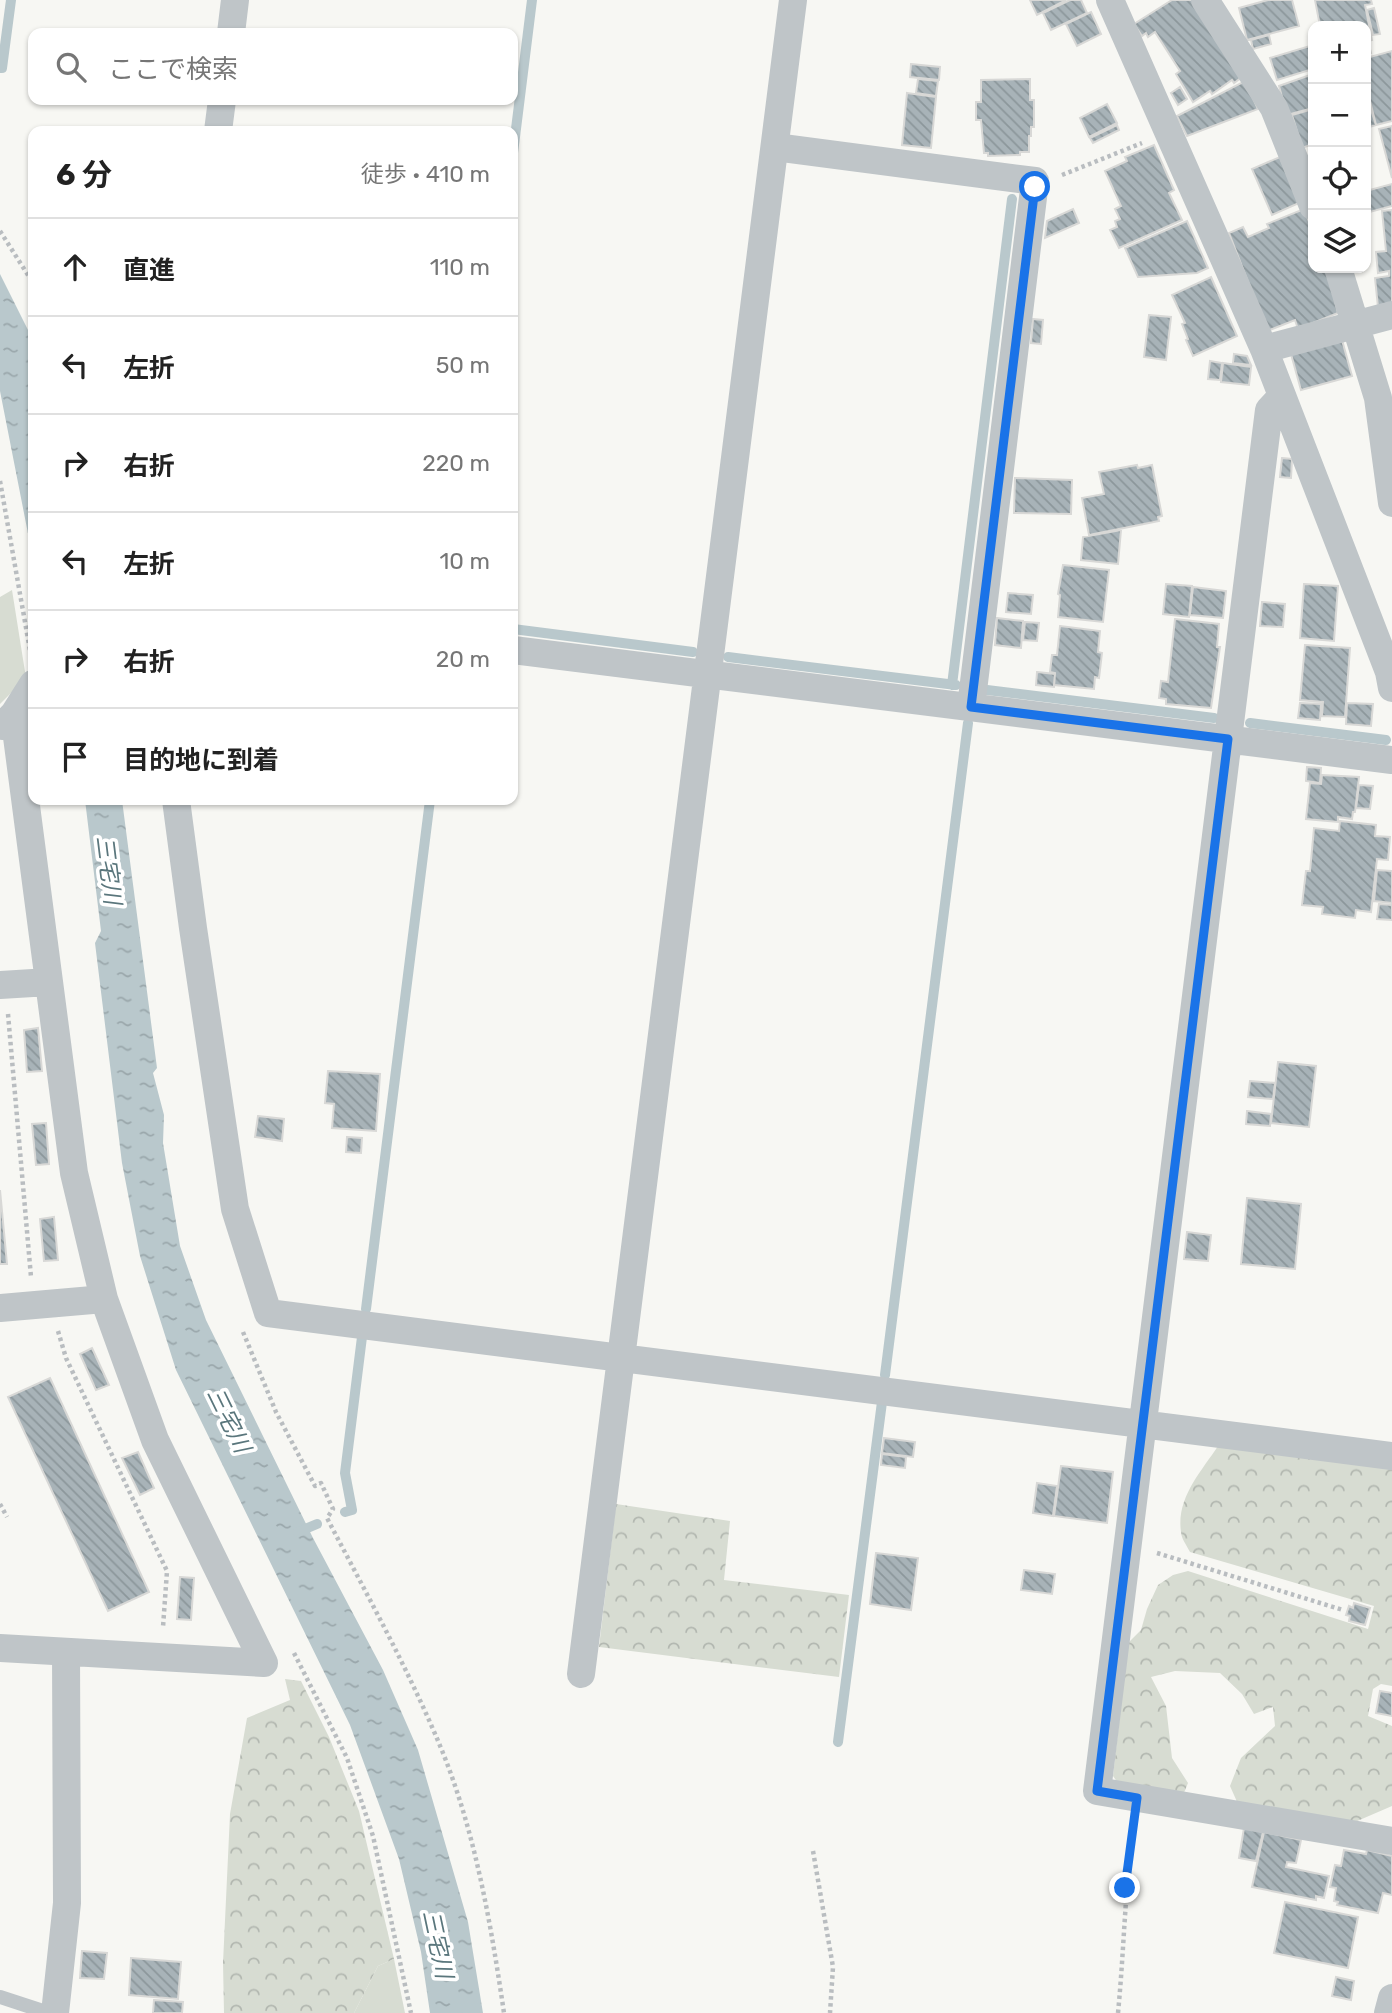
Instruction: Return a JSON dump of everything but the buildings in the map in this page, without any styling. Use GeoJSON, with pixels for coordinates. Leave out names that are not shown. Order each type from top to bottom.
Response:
{"type":"FeatureCollection","features":[{"type":"Feature","properties":{"kind":"street"},"geometry":{"type":"LineString","coordinates":[[231,28],[235,0]]}},
{"type":"Feature","properties":{"kind":"street"},"geometry":{"type":"LineString","coordinates":[[581,1674],[793,0]]}},
{"type":"Feature","properties":{"kind":"street"},"geometry":{"type":"LineString","coordinates":[[1110,0],[1264,349],[1391,672]]}},
{"type":"Feature","properties":{"kind":"street"},"geometry":{"type":"LineString","coordinates":[[1205,0],[1274,108],[1308,193]]}},
{"type":"Feature","properties":{"kind":"street"},"geometry":{"type":"LineString","coordinates":[[219,126],[221,105]]}},
{"type":"Feature","properties":{"kind":"street"},"geometry":{"type":"LineString","coordinates":[[775,147],[1035,181],[971,707]]}},
{"type":"Feature","properties":{"kind":"street"},"geometry":{"type":"LineString","coordinates":[[1340,273],[1378,398],[1392,503]]}},
{"type":"Feature","properties":{"kind":"street"},"geometry":{"type":"LineString","coordinates":[[1264,349],[1392,315]]}},
{"type":"Feature","properties":{"kind":"street"},"geometry":{"type":"LineString","coordinates":[[1282,396],[1269,410],[1097,1791],[1392,1842]]}},
{"type":"Feature","properties":{"kind":"street"},"geometry":{"type":"LineString","coordinates":[[518,651],[1392,760]]}},
{"type":"Feature","properties":{"kind":"street"},"geometry":{"type":"LineString","coordinates":[[0,1648],[264,1663],[155,1440],[104,1299],[74,1173],[49,982],[7,721],[28,679]]}},
{"type":"Feature","properties":{"kind":"street"},"geometry":{"type":"LineString","coordinates":[[177,805],[235,1209],[268,1313],[1392,1456]]}},
{"type":"Feature","properties":{"kind":"street"},"geometry":{"type":"LineString","coordinates":[[3,985],[49,982]]}},
{"type":"Feature","properties":{"kind":"street"},"geometry":{"type":"LineString","coordinates":[[0,1308],[104,1299]]}},
{"type":"Feature","properties":{"kind":"street"},"geometry":{"type":"LineString","coordinates":[[55,2013],[67,1903],[66,1651]]}},
{"type":"Feature","properties":{"kind":"street"},"geometry":{"type":"LineString","coordinates":[[1388,2013],[1392,1998]]}},
{"type":"Feature","properties":{"kind":"lane"},"geometry":{"type":"LineString","coordinates":[[0,1997],[49,2013]]}},
{"type":"Feature","properties":{"kind":"path"},"geometry":{"type":"LineString","coordinates":[[1035,187],[1168,131]]}},
{"type":"Feature","properties":{"kind":"path"},"geometry":{"type":"LineString","coordinates":[[0,231],[28,276]]}},
{"type":"Feature","properties":{"kind":"path"},"geometry":{"type":"LineString","coordinates":[[0,481],[28,647]]}},
{"type":"Feature","properties":{"kind":"path"},"geometry":{"type":"LineString","coordinates":[[3,985],[42,1304],[167,1571],[160,1656]]}},
{"type":"Feature","properties":{"kind":"path"},"geometry":{"type":"LineString","coordinates":[[241,1327],[276,1412],[315,1486],[321,1483],[333,1508],[327,1518],[398,1657],[443,1754],[473,1847],[494,1945],[504,2013]]}},
{"type":"Feature","properties":{"kind":"path"},"geometry":{"type":"LineString","coordinates":[[0,1504],[8,1517]]}},
{"type":"Feature","properties":{"kind":"path"},"geometry":{"type":"LineString","coordinates":[[1129,1544],[1343,1610]]}},
{"type":"Feature","properties":{"kind":"path"},"geometry":{"type":"LineString","coordinates":[[294,1652],[347,1758],[373,1836],[411,2013]]}},
{"type":"Feature","properties":{"kind":"path"},"geometry":{"type":"LineString","coordinates":[[1118,2013],[1124,1953],[1125,1888],[1137,1798]]}},
{"type":"Feature","properties":{"kind":"path"},"geometry":{"type":"LineString","coordinates":[[813,1851],[834,1967],[830,2013]]}},
{"type":"Feature","properties":{"kind":"green space"},"geometry":{"type":"Polygon","coordinates":[[[12,590],[26,678],[0,704],[0,597],[12,590]]]}},
{"type":"Feature","properties":{"kind":"green space"},"geometry":{"type":"Polygon","coordinates":[[[1218,1446],[1392,1467],[1392,1686],[1381,1684],[1373,1689],[1368,1716],[1392,1726],[1392,1806],[1348,1825],[1238,1804],[1230,1786],[1241,1758],[1275,1726],[1273,1707],[1254,1714],[1242,1694],[1220,1673],[1175,1671],[1151,1677],[1166,1706],[1172,1758],[1188,1783],[1183,1795],[1120,1786],[1113,1776],[1128,1643],[1141,1630],[1158,1585],[1173,1575],[1188,1571],[1368,1629],[1374,1606],[1190,1552],[1181,1534],[1182,1508],[1191,1486],[1218,1446]]]}},
{"type":"Feature","properties":{"kind":"green space"},"geometry":{"type":"Polygon","coordinates":[[[616,1504],[730,1521],[724,1580],[849,1595],[839,1677],[599,1647],[616,1504]]]}},
{"type":"Feature","properties":{"kind":"green space"},"geometry":{"type":"Polygon","coordinates":[[[285,1679],[301,1681],[329,1737],[359,1811],[394,1959],[378,1966],[354,2013],[224,2013],[223,1963],[230,1814],[247,1718],[290,1700],[285,1679]]]}},
{"type":"Feature","properties":{"kind":"green space"},"geometry":{"type":"Polygon","coordinates":[[[394,1959],[405,2013],[354,2013],[378,1966],[394,1959]]]}},
{"type":"Feature","properties":{"kind":"water"},"geometry":{"type":"Polygon","coordinates":[[[0,274],[28,330],[28,534],[0,391],[0,274]]]}},
{"type":"Feature","properties":{"kind":"water","name":"三宅川"},"geometry":{"type":"Polygon","coordinates":[[[86,805],[123,805],[157,1068],[153,1073],[164,1115],[163,1143],[180,1246],[206,1320],[313,1538],[383,1670],[418,1750],[468,1922],[483,2013],[430,2013],[421,1952],[399,1859],[350,1725],[176,1370],[140,1256],[122,1163],[95,943],[101,931],[86,805]]]}},
{"type":"Feature","properties":{"kind":"waterway"},"geometry":{"type":"LineString","coordinates":[[0,68],[11,0]]}},
{"type":"Feature","properties":{"kind":"waterway"},"geometry":{"type":"LineString","coordinates":[[516,126],[532,0]]}},
{"type":"Feature","properties":{"kind":"waterway"},"geometry":{"type":"LineString","coordinates":[[952,685],[1012,199]]}},
{"type":"Feature","properties":{"kind":"waterway"},"geometry":{"type":"LineString","coordinates":[[518,630],[693,652]]}},
{"type":"Feature","properties":{"kind":"waterway"},"geometry":{"type":"LineString","coordinates":[[728,657],[956,685]]}},
{"type":"Feature","properties":{"kind":"waterway"},"geometry":{"type":"LineString","coordinates":[[987,690],[1214,718]]}},
{"type":"Feature","properties":{"kind":"waterway"},"geometry":{"type":"LineString","coordinates":[[885,1375],[968,723]]}},
{"type":"Feature","properties":{"kind":"waterway"},"geometry":{"type":"LineString","coordinates":[[1250,723],[1386,740]]}},
{"type":"Feature","properties":{"kind":"waterway"},"geometry":{"type":"LineString","coordinates":[[366,1309],[429,805]]}},
{"type":"Feature","properties":{"kind":"waterway"},"geometry":{"type":"LineString","coordinates":[[345,1512],[352,1510],[345,1473],[362,1337]]}},
{"type":"Feature","properties":{"kind":"waterway"},"geometry":{"type":"LineString","coordinates":[[838,1742],[882,1402]]}},
{"type":"Feature","properties":{"kind":"waterway"},"geometry":{"type":"LineString","coordinates":[[298,1532],[317,1524]]}},
{"type":"Feature","properties":{"kind":"route"},"geometry":{"type":"LineString","coordinates":[[1035,187],[971,707],[1228,739],[1097,1791],[1137,1798],[1125,1888]]}}]}
